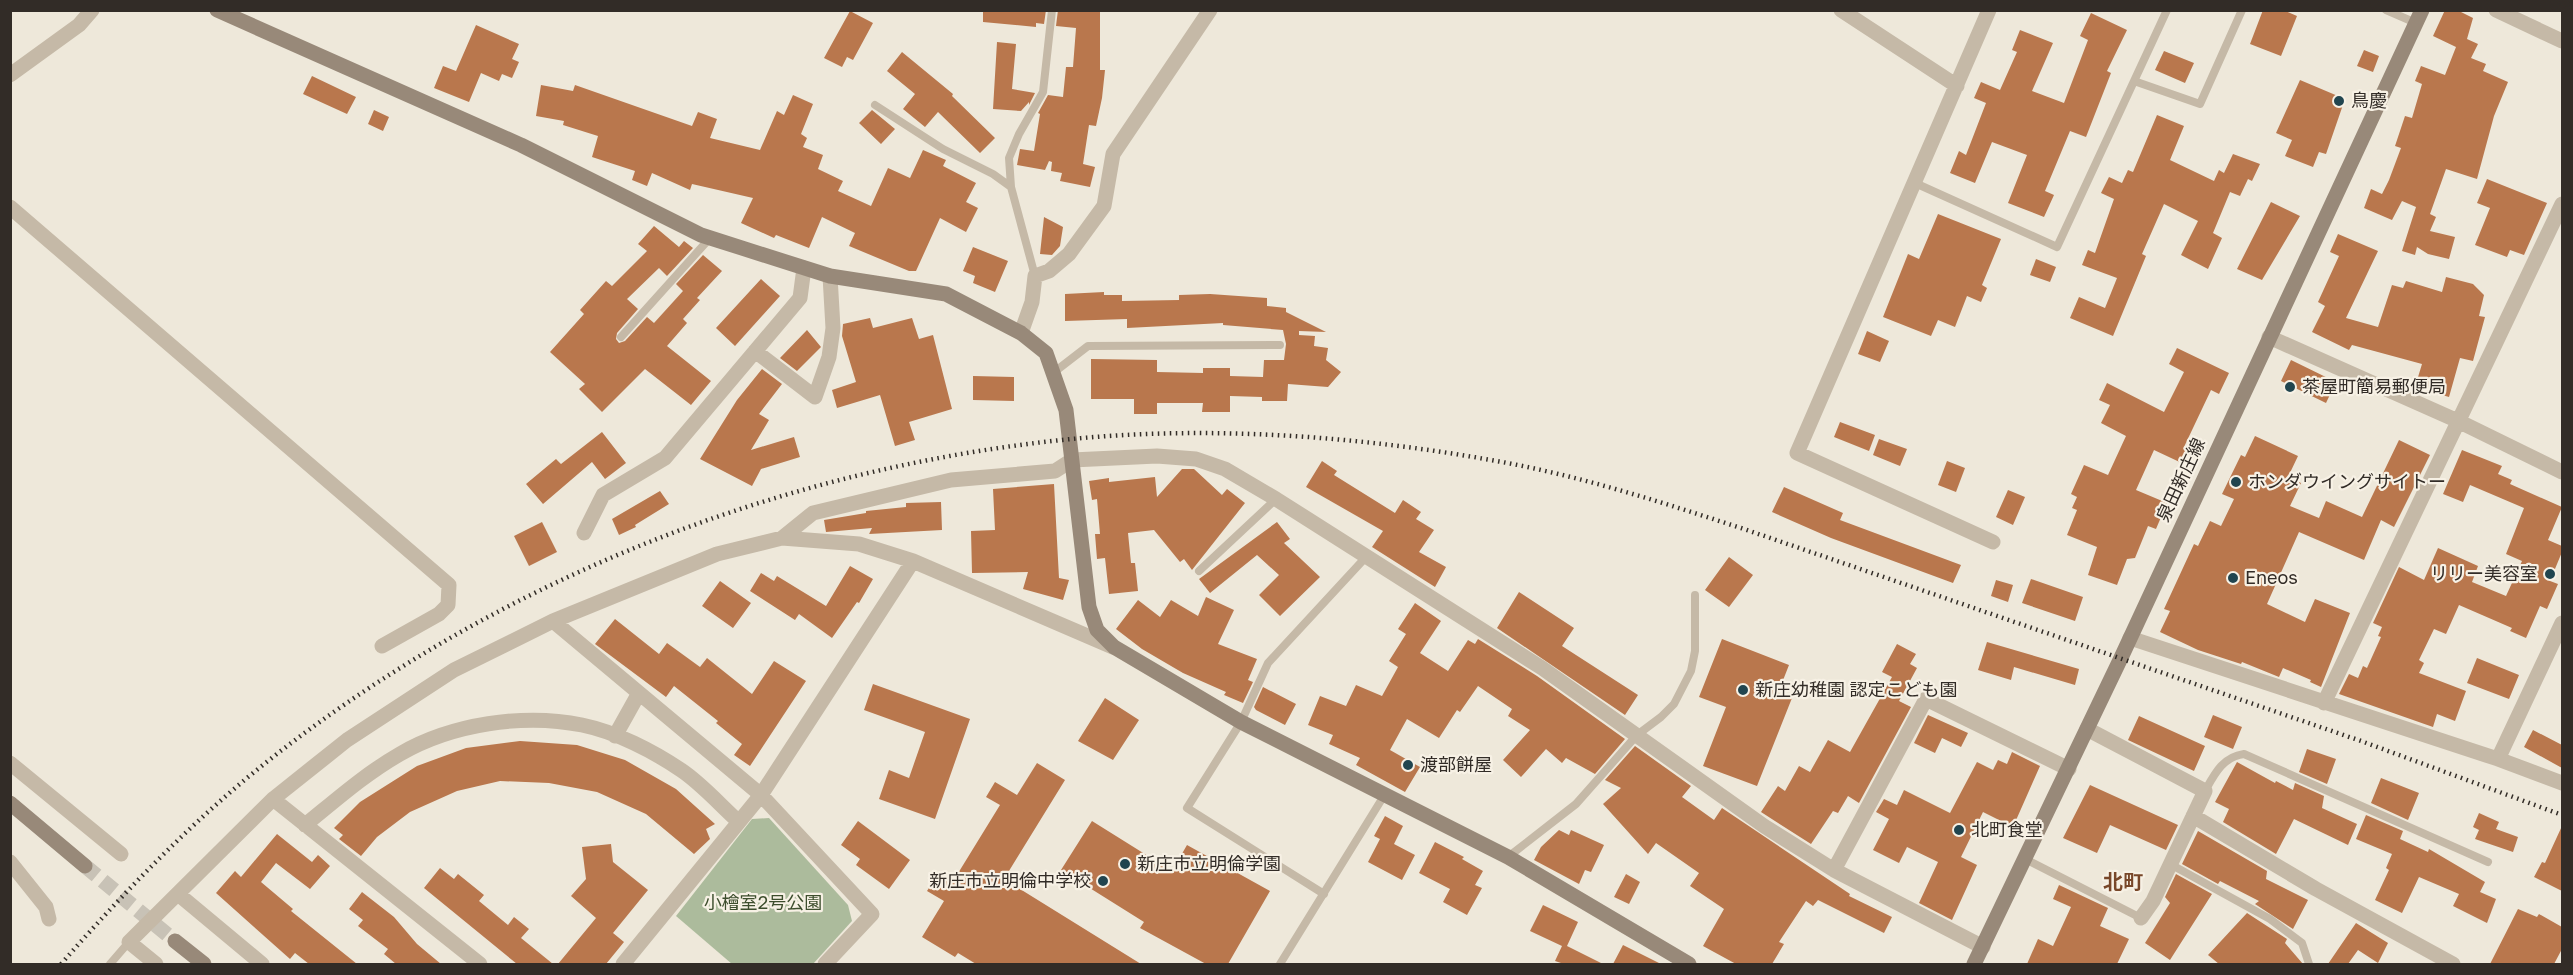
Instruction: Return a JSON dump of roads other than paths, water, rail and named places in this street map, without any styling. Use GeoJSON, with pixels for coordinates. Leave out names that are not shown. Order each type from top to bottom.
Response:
{"type":"FeatureCollection","features":[{"type":"Feature","properties":{"kind":"street"},"geometry":{"type":"LineString","coordinates":[[10,75],[79,25],[92,10]]}},
{"type":"Feature","properties":{"kind":"street"},"geometry":{"type":"LineString","coordinates":[[217,10],[521,145],[710,238],[830,276],[946,294],[1021,333],[1046,354],[1066,410],[1089,607],[1097,630],[1114,647]]}},
{"type":"Feature","properties":{"kind":"street"},"geometry":{"type":"LineString","coordinates":[[1021,333],[1032,302],[1035,276],[1049,271],[1069,254],[1104,206],[1113,154],[1210,10]]}},
{"type":"Feature","properties":{"kind":"street"},"geometry":{"type":"LineString","coordinates":[[1841,10],[1958,86]]}},
{"type":"Feature","properties":{"kind":"street"},"geometry":{"type":"LineString","coordinates":[[1989,10],[1797,453],[1993,542]]}},
{"type":"Feature","properties":{"kind":"street"},"geometry":{"type":"LineString","coordinates":[[2496,10],[2562,41]]}},
{"type":"Feature","properties":{"kind":"street","name":"泉田新庄線"},"geometry":{"type":"LineString","coordinates":[[1974,964],[2130,638],[2419,17]]}},
{"type":"Feature","properties":{"kind":"street"},"geometry":{"type":"LineString","coordinates":[[2324,704],[2562,204]]}},
{"type":"Feature","properties":{"kind":"street"},"geometry":{"type":"LineString","coordinates":[[10,207],[449,585],[448,605],[439,614],[382,646]]}},
{"type":"Feature","properties":{"kind":"street"},"geometry":{"type":"LineString","coordinates":[[584,533],[603,495],[665,458],[800,298],[804,268]]}},
{"type":"Feature","properties":{"kind":"street"},"geometry":{"type":"LineString","coordinates":[[755,351],[815,397],[829,357],[833,328],[830,276]]}},
{"type":"Feature","properties":{"kind":"street"},"geometry":{"type":"LineString","coordinates":[[2269,337],[2458,421],[2562,472]]}},
{"type":"Feature","properties":{"kind":"street"},"geometry":{"type":"LineString","coordinates":[[783,538],[813,513],[951,480],[1055,471],[1072,460],[1157,456],[1196,459],[1225,470],[1276,499],[1542,668],[1764,825],[1834,870],[1983,947]]}},
{"type":"Feature","properties":{"kind":"street"},"geometry":{"type":"LineString","coordinates":[[156,964],[129,942],[273,799],[347,740],[454,670],[553,621],[717,554],[783,538],[859,544],[913,561],[1114,647],[1240,722],[1508,857],[1689,964]]}},
{"type":"Feature","properties":{"kind":"street"},"geometry":{"type":"LineString","coordinates":[[623,964],[761,795],[913,561]]}},
{"type":"Feature","properties":{"kind":"street"},"geometry":{"type":"LineString","coordinates":[[553,621],[761,795],[872,914],[825,964]]}},
{"type":"Feature","properties":{"kind":"street"},"geometry":{"type":"LineString","coordinates":[[2498,759],[2562,623]]}},
{"type":"Feature","properties":{"kind":"street"},"geometry":{"type":"LineString","coordinates":[[2130,638],[2324,704],[2498,759],[2562,783]]}},
{"type":"Feature","properties":{"kind":"street"},"geometry":{"type":"LineString","coordinates":[[615,736],[639,693]]}},
{"type":"Feature","properties":{"kind":"street"},"geometry":{"type":"LineString","coordinates":[[1834,870],[1926,699],[2068,769]]}},
{"type":"Feature","properties":{"kind":"street"},"geometry":{"type":"LineString","coordinates":[[305,825],[363,777],[402,752],[442,736],[479,726],[553,721],[584,725],[633,743],[682,771],[739,822]]}},
{"type":"Feature","properties":{"kind":"street"},"geometry":{"type":"LineString","coordinates":[[2087,729],[2205,791],[2141,918]]}},
{"type":"Feature","properties":{"kind":"street"},"geometry":{"type":"LineString","coordinates":[[10,763],[121,854]]}},
{"type":"Feature","properties":{"kind":"street"},"geometry":{"type":"LineString","coordinates":[[273,799],[480,964]]}},
{"type":"Feature","properties":{"kind":"street"},"geometry":{"type":"LineString","coordinates":[[10,803],[84,866]]}},
{"type":"Feature","properties":{"kind":"street"},"geometry":{"type":"LineString","coordinates":[[2193,816],[2316,889],[2453,964]]}},
{"type":"Feature","properties":{"kind":"street"},"geometry":{"type":"LineString","coordinates":[[10,862],[46,907],[49,919]]}},
{"type":"Feature","properties":{"kind":"street"},"geometry":{"type":"LineString","coordinates":[[178,894],[262,964]]}},
{"type":"Feature","properties":{"kind":"street"},"geometry":{"type":"LineString","coordinates":[[175,941],[204,964]]}},
{"type":"Feature","properties":{"kind":"lane"},"geometry":{"type":"LineString","coordinates":[[1035,276],[1011,187],[1009,158],[1019,134],[1043,92],[1052,10]]}},
{"type":"Feature","properties":{"kind":"lane"},"geometry":{"type":"LineString","coordinates":[[1915,183],[2057,247],[2167,10]]}},
{"type":"Feature","properties":{"kind":"lane"},"geometry":{"type":"LineString","coordinates":[[2134,81],[2200,104],[2242,10]]}},
{"type":"Feature","properties":{"kind":"lane"},"geometry":{"type":"LineString","coordinates":[[2385,10],[2419,17]]}},
{"type":"Feature","properties":{"kind":"lane"},"geometry":{"type":"LineString","coordinates":[[875,105],[943,149],[993,174],[1011,187]]}},
{"type":"Feature","properties":{"kind":"lane"},"geometry":{"type":"LineString","coordinates":[[621,337],[710,238]]}},
{"type":"Feature","properties":{"kind":"lane"},"geometry":{"type":"LineString","coordinates":[[1053,373],[1088,346],[1280,345]]}},
{"type":"Feature","properties":{"kind":"lane"},"geometry":{"type":"LineString","coordinates":[[1198,571],[1276,499]]}},
{"type":"Feature","properties":{"kind":"lane"},"geometry":{"type":"LineString","coordinates":[[1324,894],[1187,808],[1240,722],[1268,663],[1366,557]]}},
{"type":"Feature","properties":{"kind":"lane"},"geometry":{"type":"LineString","coordinates":[[1508,857],[1576,804],[1637,735],[1668,710],[1688,680],[1695,651],[1695,595]]}},
{"type":"Feature","properties":{"kind":"lane"},"geometry":{"type":"LineString","coordinates":[[2205,791],[2216,771],[2232,756],[2244,754],[2488,862]]}},
{"type":"Feature","properties":{"kind":"lane"},"geometry":{"type":"LineString","coordinates":[[1280,964],[1385,794]]}},
{"type":"Feature","properties":{"kind":"lane"},"geometry":{"type":"LineString","coordinates":[[2025,859],[2141,918]]}},
{"type":"Feature","properties":{"kind":"lane"},"geometry":{"type":"LineString","coordinates":[[2170,864],[2270,919],[2302,943],[2309,964]]}},
{"type":"Feature","properties":{"kind":"lane"},"geometry":{"type":"LineString","coordinates":[[110,964],[129,942]]}},
{"type":"Feature","properties":{"kind":"tunnel"},"geometry":{"type":"LineString","coordinates":[[85,866],[175,941]]}},
{"type":"Feature","properties":{"kind":"railway"},"geometry":{"type":"LineString","coordinates":[[61,964],[162,856],[244,780],[273,757],[356,697],[442,642],[533,594],[626,552],[722,515],[820,485],[919,462],[1020,445],[1140,434],[1261,434],[1382,444],[1502,462],[1594,483],[1744,529],[2361,741],[2562,815]]}},
{"type":"Feature","properties":{"kind":"place","name":"鳥慶"},"geometry":{"type":"Point","coordinates":[2339,101]}},
{"type":"Feature","properties":{"kind":"place","name":"茶屋町簡易郵便局"},"geometry":{"type":"Point","coordinates":[2290,387]}},
{"type":"Feature","properties":{"kind":"place","name":"ホンダウイングサイトー"},"geometry":{"type":"Point","coordinates":[2236,482]}},
{"type":"Feature","properties":{"kind":"place","name":"リリー美容室"},"geometry":{"type":"Point","coordinates":[2550,574]}},
{"type":"Feature","properties":{"kind":"place","name":"Eneos"},"geometry":{"type":"Point","coordinates":[2233,578]}},
{"type":"Feature","properties":{"kind":"place","name":"新庄幼稚園 認定こども園"},"geometry":{"type":"Point","coordinates":[1743,690]}},
{"type":"Feature","properties":{"kind":"place","name":"渡部餅屋"},"geometry":{"type":"Point","coordinates":[1408,765]}},
{"type":"Feature","properties":{"kind":"place","name":"北町食堂"},"geometry":{"type":"Point","coordinates":[1959,830]}},
{"type":"Feature","properties":{"kind":"place","name":"新庄市立明倫学園"},"geometry":{"type":"Point","coordinates":[1125,864]}},
{"type":"Feature","properties":{"kind":"place","name":"新庄市立明倫中学校"},"geometry":{"type":"Point","coordinates":[1103,881]}},
{"type":"Feature","properties":{"kind":"district","name":"北町"},"geometry":{"type":"Point","coordinates":[2123,882]}},
{"type":"Feature","properties":{"kind":"park label","name":"小檜室2号公園"},"geometry":{"type":"Point","coordinates":[763,903]}}]}
